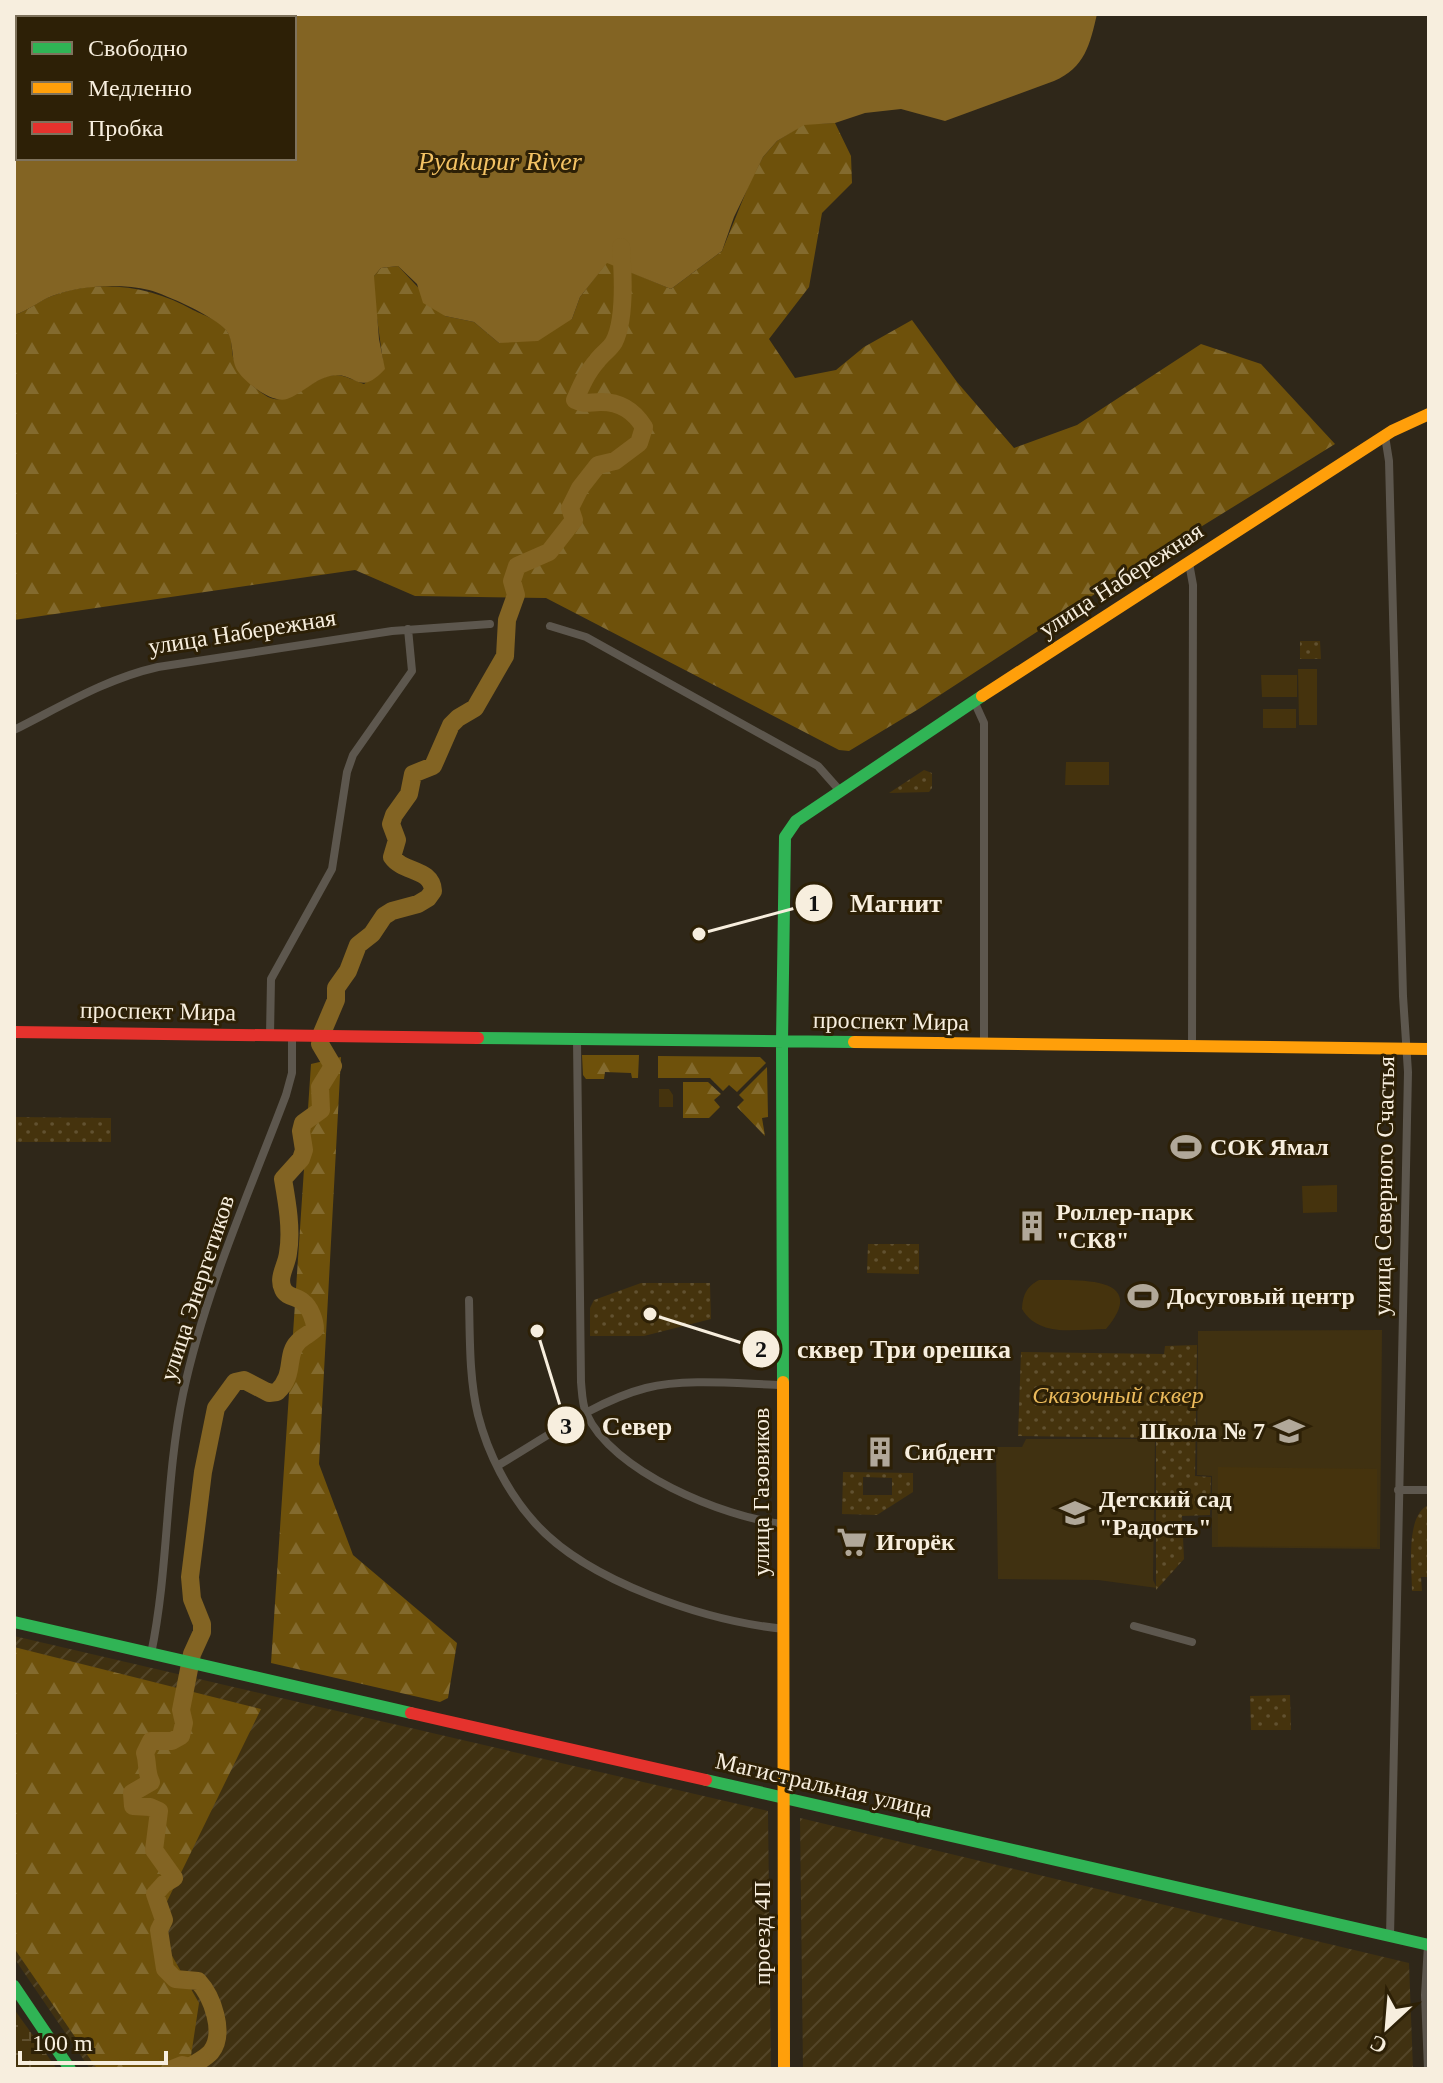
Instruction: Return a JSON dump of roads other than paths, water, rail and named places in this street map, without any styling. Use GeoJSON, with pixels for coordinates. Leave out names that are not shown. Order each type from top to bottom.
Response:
{"type":"FeatureCollection","features":[{"type":"Feature","properties":{"kind":"main road","name":"улица Набережная"},"geometry":{"type":"LineString","coordinates":[[782,1042],[785,837],[796,821],[974,701],[1385,436],[1429,414]]}},
{"type":"Feature","properties":{"kind":"main road","name":"проспект Мира"},"geometry":{"type":"LineString","coordinates":[[14,1032],[1429,1049]]}},
{"type":"Feature","properties":{"kind":"main road","name":"улица Газовиков"},"geometry":{"type":"LineString","coordinates":[[782,1042],[784,1797]]}},
{"type":"Feature","properties":{"kind":"main road"},"geometry":{"type":"LineString","coordinates":[[14,1622],[151,1654]]}},
{"type":"Feature","properties":{"kind":"main road","name":"Магистральная улица"},"geometry":{"type":"LineString","coordinates":[[151,1654],[1429,1945]]}},
{"type":"Feature","properties":{"kind":"main road","name":"проезд 4П"},"geometry":{"type":"LineString","coordinates":[[784,1797],[784,2069]]}},
{"type":"Feature","properties":{"kind":"main road"},"geometry":{"type":"LineString","coordinates":[[14,1986],[70,2069]]}},
{"type":"Feature","properties":{"kind":"street","name":"улица Северного Счастья"},"geometry":{"type":"LineString","coordinates":[[1385,436],[1389,461],[1408,1072],[1390,1937]]}},
{"type":"Feature","properties":{"kind":"street"},"geometry":{"type":"LineString","coordinates":[[1189,563],[1193,585],[1192,1047]]}},
{"type":"Feature","properties":{"kind":"street","name":"улица Набережная"},"geometry":{"type":"LineString","coordinates":[[14,730],[96,687],[135,672],[408,629],[490,624]]}},
{"type":"Feature","properties":{"kind":"street"},"geometry":{"type":"LineString","coordinates":[[550,626],[594,641],[818,766],[841,792]]}},
{"type":"Feature","properties":{"kind":"street"},"geometry":{"type":"LineString","coordinates":[[270,1035],[271,979],[332,869],[347,772],[353,755],[412,671],[408,629]]}},
{"type":"Feature","properties":{"kind":"street"},"geometry":{"type":"LineString","coordinates":[[974,701],[984,727],[984,1044]]}},
{"type":"Feature","properties":{"kind":"street","name":"улица Энергетиков"},"geometry":{"type":"LineString","coordinates":[[151,1654],[183,1397],[212,1290],[290,1083],[297,1036]]}},
{"type":"Feature","properties":{"kind":"street"},"geometry":{"type":"LineString","coordinates":[[577,1040],[581,1382],[587,1414],[611,1447],[648,1476],[719,1506],[767,1522],[783,1524]]}},
{"type":"Feature","properties":{"kind":"street"},"geometry":{"type":"LineString","coordinates":[[469,1300],[475,1397],[486,1441],[519,1503],[535,1523],[555,1542],[626,1584],[681,1606],[741,1623],[784,1629]]}},
{"type":"Feature","properties":{"kind":"street"},"geometry":{"type":"LineString","coordinates":[[497,1466],[623,1395],[667,1384],[783,1385]]}},
{"type":"Feature","properties":{"kind":"street"},"geometry":{"type":"LineString","coordinates":[[1398,1490],[1429,1490]]}},
{"type":"Feature","properties":{"kind":"street"},"geometry":{"type":"LineString","coordinates":[[1134,1626],[1192,1642]]}},
{"type":"Feature","properties":{"kind":"street"},"geometry":{"type":"LineString","coordinates":[[1428,2069],[1425,1995],[1429,1945]]}},
{"type":"Feature","properties":{"kind":"water","name":"Pyakupur River"},"geometry":{"type":"Polygon","coordinates":[[[1097,14],[1088,45],[1079,62],[1054,81],[945,121],[901,109],[865,113],[835,123],[804,125],[777,141],[763,157],[734,217],[722,251],[671,289],[607,263],[580,297],[572,319],[538,341],[499,343],[474,322],[445,316],[423,303],[417,284],[398,266],[381,268],[374,276],[379,339],[385,369],[376,378],[362,383],[339,375],[330,376],[281,400],[259,391],[241,375],[235,365],[228,333],[219,324],[189,306],[149,290],[113,286],[75,289],[52,296],[14,315],[14,105],[16,160],[296,160],[296,16],[264,16],[1097,14]]]}},
{"type":"Feature","properties":{"kind":"waterway"},"geometry":{"type":"LineString","coordinates":[[172,2069],[182,2065],[190,2067],[209,2054],[215,2044],[217,2025],[212,2005],[198,1981],[175,1979],[165,1969],[159,1930],[164,1920],[155,1894],[174,1878],[154,1850],[159,1811],[133,1806],[132,1793],[151,1782],[145,1753],[151,1741],[172,1741],[181,1736],[184,1723],[181,1710],[192,1654],[202,1632],[192,1599],[190,1577],[203,1472],[216,1408],[235,1382],[244,1380],[269,1393],[277,1392],[289,1372],[294,1347],[315,1329],[308,1307],[287,1294],[281,1284],[289,1235],[283,1179],[301,1159],[304,1150],[303,1123],[321,1110],[320,1087],[333,1066],[320,1044],[322,1033],[336,1000],[336,988],[348,971],[358,945],[372,934],[384,916],[418,904],[433,891],[428,878],[392,857],[397,840],[391,824],[394,815],[409,794],[413,774],[433,766],[451,725],[475,708],[505,656],[507,620],[516,595],[512,581],[517,566],[549,552],[574,520],[570,508],[580,488],[598,465],[615,461],[639,443],[644,427],[626,408],[608,402],[575,400],[590,370],[612,345],[618,332],[623,295],[621,247]]}},
{"type":"Feature","properties":{"kind":"place","name":"Магнит"},"geometry":{"type":"Point","coordinates":[699,934]}},
{"type":"Feature","properties":{"kind":"place","name":"СОК Ямал"},"geometry":{"type":"Point","coordinates":[1186,1147]}},
{"type":"Feature","properties":{"kind":"place","name":"Роллер-парк \"СК8\""},"geometry":{"type":"Point","coordinates":[1032,1226]}},
{"type":"Feature","properties":{"kind":"place","name":"Досуговый центр"},"geometry":{"type":"Point","coordinates":[1143,1296]}},
{"type":"Feature","properties":{"kind":"place","name":"сквер Три орешка"},"geometry":{"type":"Point","coordinates":[650,1314]}},
{"type":"Feature","properties":{"kind":"place","name":"Север"},"geometry":{"type":"Point","coordinates":[537,1331]}},
{"type":"Feature","properties":{"kind":"place","name":"Школа № 7"},"geometry":{"type":"Point","coordinates":[1289,1431]}},
{"type":"Feature","properties":{"kind":"place","name":"Сибдент"},"geometry":{"type":"Point","coordinates":[880,1452]}},
{"type":"Feature","properties":{"kind":"place","name":"Детский сад \"Радость\""},"geometry":{"type":"Point","coordinates":[1075,1513]}},
{"type":"Feature","properties":{"kind":"place","name":"Игорёк"},"geometry":{"type":"Point","coordinates":[852,1542]}},
{"type":"Feature","properties":{"kind":"park label","name":"Сказочный сквер"},"geometry":{"type":"Point","coordinates":[1118,1395]}}]}
